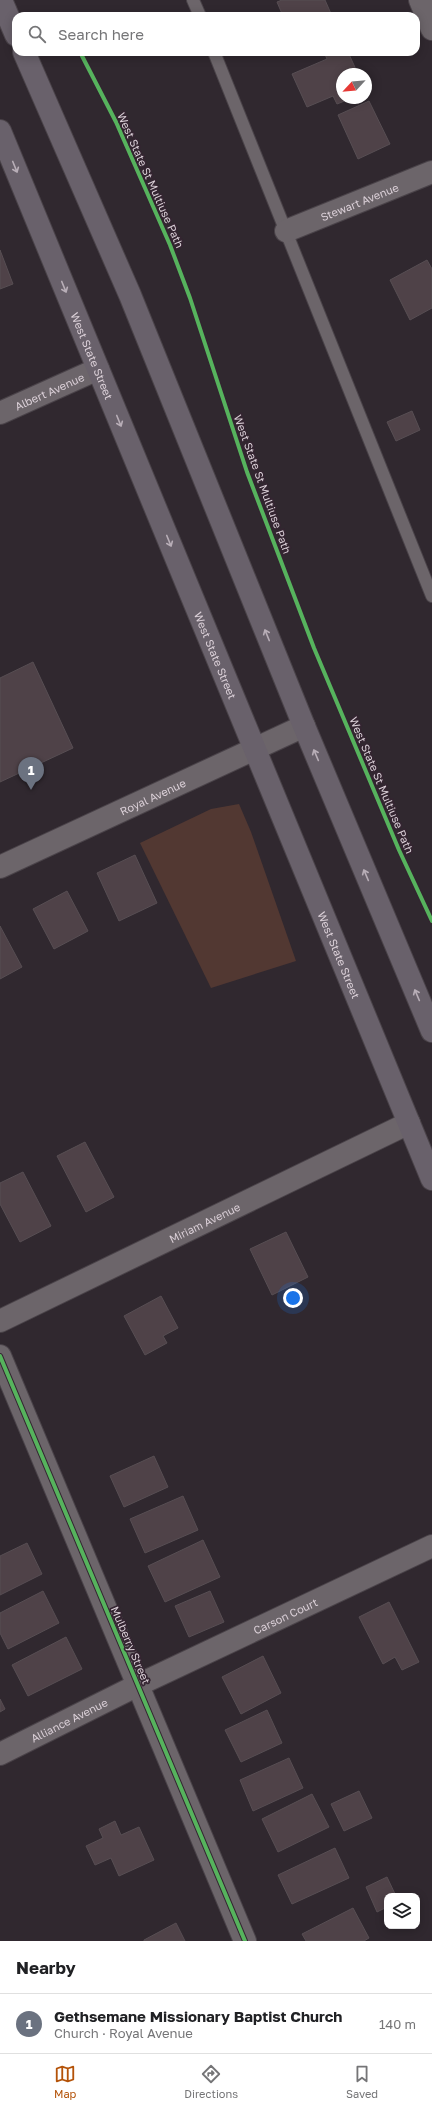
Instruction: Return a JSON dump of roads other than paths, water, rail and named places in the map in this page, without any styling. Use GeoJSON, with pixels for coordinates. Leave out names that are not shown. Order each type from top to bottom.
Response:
{"type":"FeatureCollection","features":[{"type":"Feature","properties":{"kind":"main road"},"geometry":{"type":"LineString","coordinates":[[1,0],[12,25]]}},
{"type":"Feature","properties":{"kind":"main road"},"geometry":{"type":"LineString","coordinates":[[26,56],[130,295],[304,726],[432,1031]]}},
{"type":"Feature","properties":{"kind":"main road","name":"West State Street"},"geometry":{"type":"LineString","coordinates":[[0,131],[432,1178]]}},
{"type":"Feature","properties":{"kind":"street"},"geometry":{"type":"LineString","coordinates":[[420,0],[432,29]]}},
{"type":"Feature","properties":{"kind":"street","name":"Stewart Avenue"},"geometry":{"type":"LineString","coordinates":[[286,231],[432,172]]}},
{"type":"Feature","properties":{"kind":"street","name":"Albert Avenue"},"geometry":{"type":"LineString","coordinates":[[0,412],[98,369]]}},
{"type":"Feature","properties":{"kind":"street","name":"Royal Avenue"},"geometry":{"type":"LineString","coordinates":[[0,867],[304,726]]}},
{"type":"Feature","properties":{"kind":"street","name":"Miriam Avenue"},"geometry":{"type":"LineString","coordinates":[[0,1321],[409,1123]]}},
{"type":"Feature","properties":{"kind":"street","name":"Mulberry Street"},"geometry":{"type":"LineString","coordinates":[[0,1356],[245,1941]]}},
{"type":"Feature","properties":{"kind":"street","name":"Carson Court"},"geometry":{"type":"LineString","coordinates":[[138,1684],[432,1546]]}},
{"type":"Feature","properties":{"kind":"street","name":"Alliance Avenue"},"geometry":{"type":"LineString","coordinates":[[0,1754],[138,1684]]}},
{"type":"Feature","properties":{"kind":"lane"},"geometry":{"type":"LineString","coordinates":[[193,0],[198,12]]}},
{"type":"Feature","properties":{"kind":"lane"},"geometry":{"type":"LineString","coordinates":[[216,56],[432,596]]}},
{"type":"Feature","properties":{"kind":"place","name":"Gethsemane Missionary Baptist Church"},"geometry":{"type":"Point","coordinates":[31,790]}}]}
